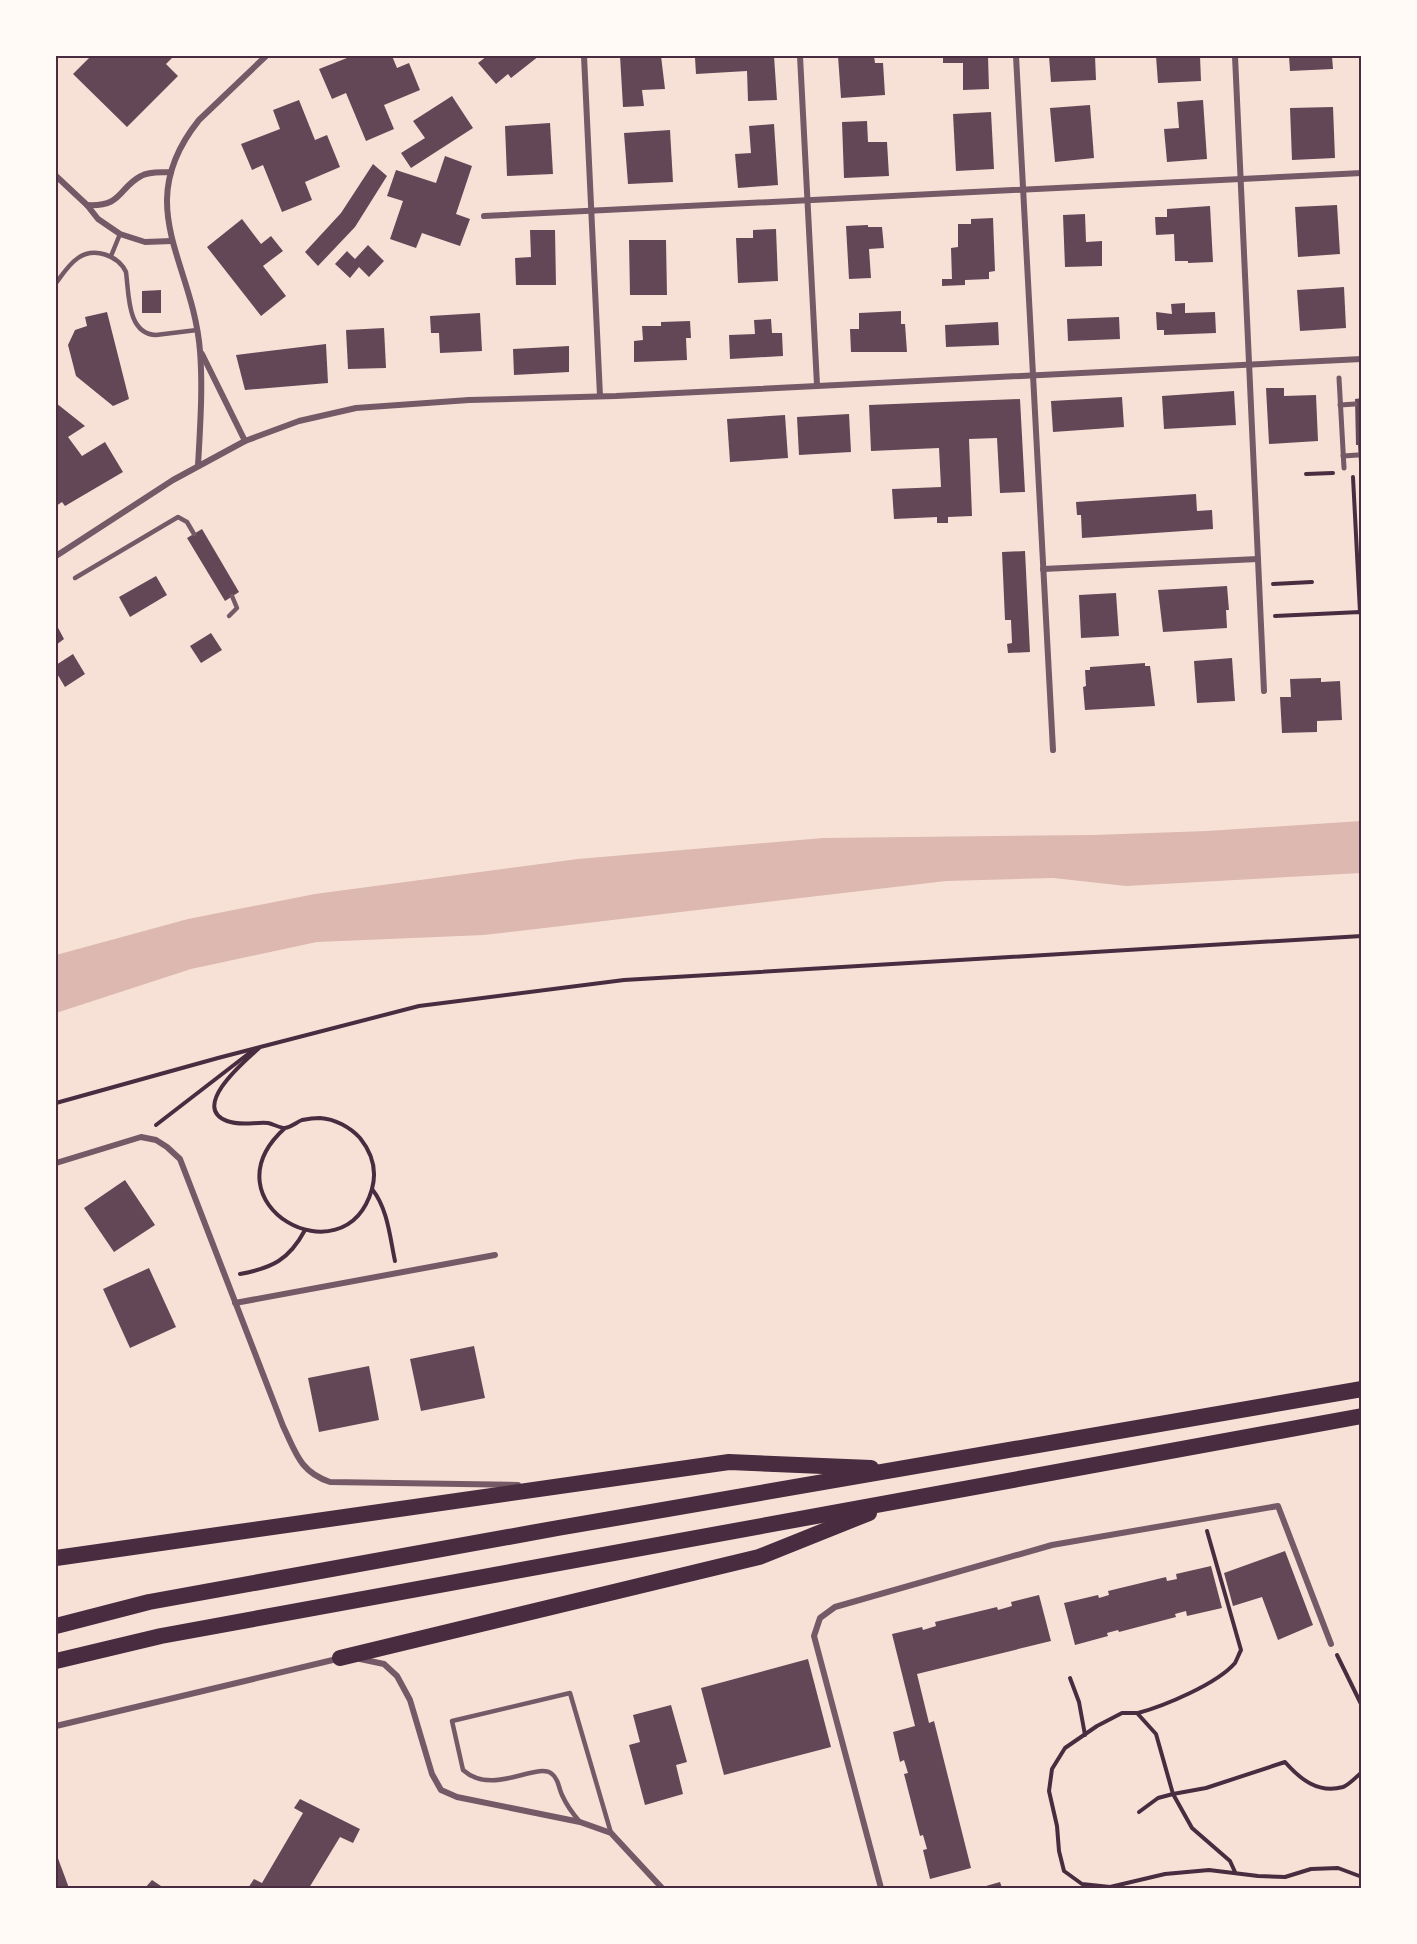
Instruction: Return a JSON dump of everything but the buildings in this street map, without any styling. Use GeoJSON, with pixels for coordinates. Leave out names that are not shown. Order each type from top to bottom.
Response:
{"type":"FeatureCollection","features":[{"type":"Feature","properties":{"kind":"highway"},"geometry":{"type":"LineString","coordinates":[[56,1626],[148,1602],[558,1528],[1362,1389]]}},
{"type":"Feature","properties":{"kind":"highway"},"geometry":{"type":"LineString","coordinates":[[56,1661],[161,1636],[1362,1416]]}},
{"type":"Feature","properties":{"kind":"highway"},"geometry":{"type":"LineString","coordinates":[[56,1558],[555,1485],[729,1462],[905,1469]]}},
{"type":"Feature","properties":{"kind":"highway"},"geometry":{"type":"LineString","coordinates":[[340,1658],[759,1557],[903,1500]]}},
{"type":"Feature","properties":{"kind":"street"},"geometry":{"type":"LineString","coordinates":[[198,466],[201,410],[200,350],[184,273],[168,228],[166,200],[171,172],[182,145],[199,120],[266,56]]}},
{"type":"Feature","properties":{"kind":"street"},"geometry":{"type":"LineString","coordinates":[[584,56],[600,396]]}},
{"type":"Feature","properties":{"kind":"street"},"geometry":{"type":"LineString","coordinates":[[800,56],[817,386]]}},
{"type":"Feature","properties":{"kind":"street"},"geometry":{"type":"LineString","coordinates":[[1016,56],[1053,750]]}},
{"type":"Feature","properties":{"kind":"street"},"geometry":{"type":"LineString","coordinates":[[1235,56],[1264,692]]}},
{"type":"Feature","properties":{"kind":"street"},"geometry":{"type":"LineString","coordinates":[[87,204],[110,202],[140,176],[171,172]]}},
{"type":"Feature","properties":{"kind":"street"},"geometry":{"type":"LineString","coordinates":[[484,216],[1362,173]]}},
{"type":"Feature","properties":{"kind":"street"},"geometry":{"type":"LineString","coordinates":[[56,176],[87,204],[98,219],[120,234],[145,242],[172,242]]}},
{"type":"Feature","properties":{"kind":"street"},"geometry":{"type":"LineString","coordinates":[[200,350],[245,441]]}},
{"type":"Feature","properties":{"kind":"street"},"geometry":{"type":"LineString","coordinates":[[56,556],[198,466],[245,441],[299,421],[356,408],[469,400],[1032,376],[1362,358]]}},
{"type":"Feature","properties":{"kind":"street"},"geometry":{"type":"LineString","coordinates":[[1339,378],[1344,468]]}},
{"type":"Feature","properties":{"kind":"street"},"geometry":{"type":"LineString","coordinates":[[1341,405],[1355,404]]}},
{"type":"Feature","properties":{"kind":"street"},"geometry":{"type":"LineString","coordinates":[[1343,456],[1358,455]]}},
{"type":"Feature","properties":{"kind":"street"},"geometry":{"type":"LineString","coordinates":[[1043,569],[1258,559]]}},
{"type":"Feature","properties":{"kind":"street"},"geometry":{"type":"LineString","coordinates":[[56,1163],[141,1137],[156,1140],[180,1159],[283,1426],[302,1466],[315,1477],[330,1482],[555,1485]]}},
{"type":"Feature","properties":{"kind":"street"},"geometry":{"type":"LineString","coordinates":[[236,1303],[495,1255]]}},
{"type":"Feature","properties":{"kind":"street"},"geometry":{"type":"LineString","coordinates":[[881,1888],[814,1636],[820,1618],[835,1607],[1052,1545],[1203,1517],[1278,1506],[1331,1644]]}},
{"type":"Feature","properties":{"kind":"street"},"geometry":{"type":"LineString","coordinates":[[56,1726],[340,1658],[368,1660],[384,1664],[397,1676],[410,1700],[432,1774],[441,1790],[457,1797],[580,1822],[611,1833],[662,1888]]}},
{"type":"Feature","properties":{"kind":"lane"},"geometry":{"type":"LineString","coordinates":[[111,256],[120,234]]}},
{"type":"Feature","properties":{"kind":"lane"},"geometry":{"type":"LineString","coordinates":[[56,283],[73,262],[84,255],[111,256],[123,265],[126,272],[134,320],[140,330],[150,335],[197,330]]}},
{"type":"Feature","properties":{"kind":"lane"},"geometry":{"type":"LineString","coordinates":[[75,578],[174,519],[181,518],[187,522],[194,534]]}},
{"type":"Feature","properties":{"kind":"lane"},"geometry":{"type":"LineString","coordinates":[[229,616],[237,608],[232,596]]}},
{"type":"Feature","properties":{"kind":"lane"},"geometry":{"type":"LineString","coordinates":[[580,1822],[561,1794],[558,1780],[552,1773],[544,1770],[495,1780],[481,1780],[469,1776],[463,1770],[452,1721],[570,1693],[611,1833]]}},
{"type":"Feature","properties":{"kind":"path"},"geometry":{"type":"LineString","coordinates":[[1274,616],[1361,613],[1353,477],[1344,468],[1340,473],[1306,474]]}},
{"type":"Feature","properties":{"kind":"path"},"geometry":{"type":"LineString","coordinates":[[1273,584],[1312,582]]}},
{"type":"Feature","properties":{"kind":"path"},"geometry":{"type":"LineString","coordinates":[[56,1103],[419,1006],[624,980],[1362,936]]}},
{"type":"Feature","properties":{"kind":"path"},"geometry":{"type":"LineString","coordinates":[[258,1048],[228,1077],[218,1092],[214,1107],[220,1118],[227,1121],[245,1124],[268,1123],[285,1128]]}},
{"type":"Feature","properties":{"kind":"path"},"geometry":{"type":"LineString","coordinates":[[141,1137],[258,1048]]}},
{"type":"Feature","properties":{"kind":"path"},"geometry":{"type":"LineString","coordinates":[[321,1118],[339,1122],[355,1132],[366,1146],[373,1163],[374,1182],[369,1200],[358,1215],[344,1226],[327,1231],[294,1227],[279,1217],[268,1204],[262,1188],[260,1171],[264,1154],[273,1139],[285,1128],[302,1120],[321,1118]]}},
{"type":"Feature","properties":{"kind":"path"},"geometry":{"type":"LineString","coordinates":[[372,1189],[379,1197],[386,1217],[395,1262]]}},
{"type":"Feature","properties":{"kind":"path"},"geometry":{"type":"LineString","coordinates":[[225,1277],[270,1267],[294,1250],[305,1230]]}},
{"type":"Feature","properties":{"kind":"path"},"geometry":{"type":"LineString","coordinates":[[1203,1517],[1241,1650],[1235,1662],[1201,1687],[1155,1708],[1137,1713],[1122,1713],[1108,1719],[1065,1748],[1052,1769],[1049,1781],[1064,1871],[1082,1884],[1110,1887],[1165,1874],[1209,1870],[1285,1877],[1311,1869],[1338,1868],[1362,1877]]}},
{"type":"Feature","properties":{"kind":"path"},"geometry":{"type":"LineString","coordinates":[[1331,1644],[1362,1706]]}},
{"type":"Feature","properties":{"kind":"path"},"geometry":{"type":"LineString","coordinates":[[1070,1678],[1079,1702],[1085,1735]]}},
{"type":"Feature","properties":{"kind":"path"},"geometry":{"type":"LineString","coordinates":[[1137,1713],[1156,1734],[1173,1794],[1192,1828],[1230,1861],[1236,1873]]}},
{"type":"Feature","properties":{"kind":"path"},"geometry":{"type":"LineString","coordinates":[[1139,1812],[1158,1798],[1206,1788],[1285,1762],[1299,1778],[1320,1788],[1344,1787],[1362,1772]]}},
{"type":"Feature","properties":{"kind":"shaded area"},"geometry":{"type":"Polygon","coordinates":[[[1361,821],[1361,873],[1126,886],[1053,878],[946,881],[484,935],[317,942],[191,969],[56,1013],[56,955],[188,919],[315,894],[578,859],[823,838],[1093,835],[1207,831],[1361,821]]]}}]}
